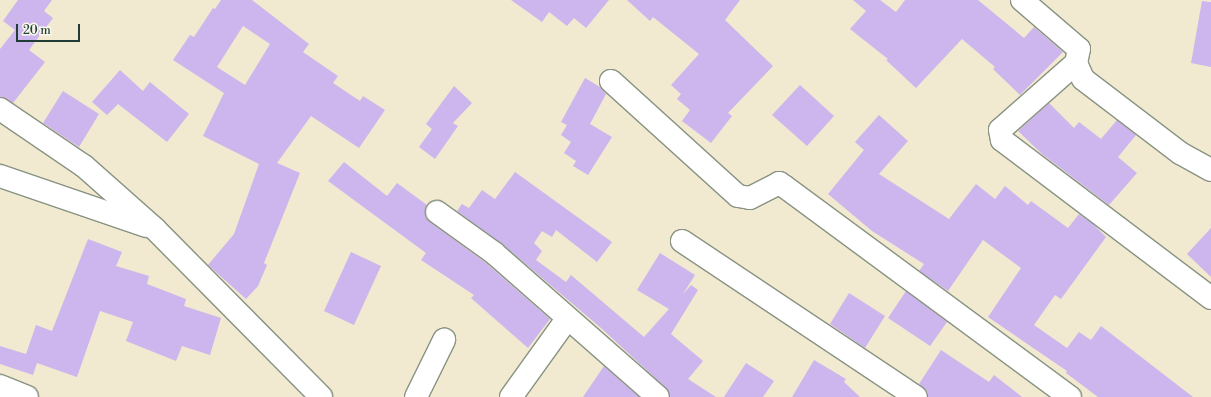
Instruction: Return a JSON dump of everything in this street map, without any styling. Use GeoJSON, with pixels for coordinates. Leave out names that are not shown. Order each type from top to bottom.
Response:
{"type":"FeatureCollection","features":[{"type":"Feature","properties":{"kind":"street"},"geometry":{"type":"LineString","coordinates":[[1022,0],[1079,49],[1076,62],[1000,130],[1002,140],[1211,298]]}},
{"type":"Feature","properties":{"kind":"street"},"geometry":{"type":"LineString","coordinates":[[1076,62],[1083,78],[1180,153],[1211,170]]}},
{"type":"Feature","properties":{"kind":"street"},"geometry":{"type":"LineString","coordinates":[[610,81],[738,196],[750,198],[772,184],[779,183],[1070,397]]}},
{"type":"Feature","properties":{"kind":"street"},"geometry":{"type":"LineString","coordinates":[[0,109],[84,166],[155,229],[321,397]]}},
{"type":"Feature","properties":{"kind":"street"},"geometry":{"type":"LineString","coordinates":[[0,176],[155,229]]}},
{"type":"Feature","properties":{"kind":"street"},"geometry":{"type":"LineString","coordinates":[[437,212],[494,253],[658,397]]}},
{"type":"Feature","properties":{"kind":"street"},"geometry":{"type":"LineString","coordinates":[[682,241],[916,397]]}},
{"type":"Feature","properties":{"kind":"street"},"geometry":{"type":"LineString","coordinates":[[511,397],[567,318]]}},
{"type":"Feature","properties":{"kind":"street"},"geometry":{"type":"LineString","coordinates":[[416,397],[444,340]]}},
{"type":"Feature","properties":{"kind":"street"},"geometry":{"type":"LineString","coordinates":[[0,386],[28,397]]}},
{"type":"Feature","properties":{"kind":"building"},"geometry":{"type":"Polygon","coordinates":[[[18,0],[52,0],[44,11],[53,18],[29,50],[45,62],[13,103],[0,97],[0,49],[15,30],[3,21],[18,0]]]}},
{"type":"Feature","properties":{"kind":"building"},"geometry":{"type":"Polygon","coordinates":[[[221,0],[252,0],[309,44],[303,52],[338,76],[333,83],[360,101],[363,96],[385,110],[359,148],[311,116],[277,163],[300,173],[264,263],[267,265],[258,286],[246,299],[208,265],[234,234],[259,164],[203,136],[224,93],[173,60],[190,35],[194,37],[213,8],[215,9],[221,0]],[[243,26],[217,67],[245,85],[270,44],[243,26]]]}},
{"type":"Feature","properties":{"kind":"building"},"geometry":{"type":"Polygon","coordinates":[[[511,0],[609,0],[586,28],[574,18],[567,26],[549,12],[542,22],[511,0]]]}},
{"type":"Feature","properties":{"kind":"building"},"geometry":{"type":"Polygon","coordinates":[[[627,0],[740,0],[725,20],[773,66],[728,113],[732,116],[711,143],[682,121],[690,110],[677,99],[681,94],[671,85],[699,54],[653,17],[650,21],[627,0]]]}},
{"type":"Feature","properties":{"kind":"building"},"geometry":{"type":"Polygon","coordinates":[[[853,0],[880,0],[896,12],[905,0],[978,0],[1024,38],[1034,27],[1063,52],[1020,95],[993,69],[995,67],[962,39],[916,88],[886,60],[888,59],[850,29],[866,11],[853,0]]]}},
{"type":"Feature","properties":{"kind":"building"},"geometry":{"type":"Polygon","coordinates":[[[1202,1],[1211,2],[1211,67],[1191,63],[1202,1]]]}},
{"type":"Feature","properties":{"kind":"building"},"geometry":{"type":"Polygon","coordinates":[[[120,70],[143,91],[150,82],[189,114],[167,142],[118,104],[107,115],[92,102],[120,70]]]}},
{"type":"Feature","properties":{"kind":"building"},"geometry":{"type":"Polygon","coordinates":[[[585,78],[600,87],[606,94],[590,124],[612,137],[588,175],[573,166],[576,161],[564,153],[571,142],[561,135],[567,125],[561,122],[585,78]]]}},
{"type":"Feature","properties":{"kind":"building"},"geometry":{"type":"Polygon","coordinates":[[[800,85],[834,116],[807,146],[772,115],[800,85]]]}},
{"type":"Feature","properties":{"kind":"building"},"geometry":{"type":"Polygon","coordinates":[[[454,86],[472,103],[453,123],[458,126],[435,159],[419,147],[432,129],[426,124],[454,86]]]}},
{"type":"Feature","properties":{"kind":"building"},"geometry":{"type":"Polygon","coordinates":[[[63,91],[99,114],[79,147],[43,123],[63,91]]]}},
{"type":"Feature","properties":{"kind":"building"},"geometry":{"type":"Polygon","coordinates":[[[1049,103],[1074,128],[1079,122],[1101,139],[1117,120],[1136,135],[1118,157],[1137,173],[1109,205],[1042,154],[1018,131],[1049,103]]]}},
{"type":"Feature","properties":{"kind":"building"},"geometry":{"type":"Polygon","coordinates":[[[879,115],[908,141],[879,174],[949,219],[976,184],[995,199],[1005,186],[1028,205],[1031,201],[1068,228],[1079,214],[1093,224],[1106,237],[1061,299],[1055,295],[1034,325],[1067,348],[1079,332],[1091,340],[1101,326],[1193,397],[1098,397],[1066,373],[1067,371],[988,317],[1021,268],[983,240],[948,291],[919,271],[924,264],[872,231],[828,194],[864,150],[855,142],[879,115]]]}},
{"type":"Feature","properties":{"kind":"building"},"geometry":{"type":"Polygon","coordinates":[[[344,162],[387,196],[397,183],[427,205],[425,217],[430,222],[486,263],[550,319],[528,348],[471,298],[474,295],[421,260],[426,253],[328,181],[344,162]]]}},
{"type":"Feature","properties":{"kind":"building"},"geometry":{"type":"Polygon","coordinates":[[[515,172],[612,242],[597,262],[556,230],[552,237],[542,231],[534,243],[542,251],[536,260],[566,282],[571,275],[644,337],[669,309],[637,290],[660,253],[695,275],[683,294],[691,285],[698,290],[671,334],[703,361],[688,379],[716,397],[670,397],[666,388],[601,328],[502,244],[457,211],[462,204],[469,208],[482,190],[495,199],[515,172]]]}},
{"type":"Feature","properties":{"kind":"building"},"geometry":{"type":"Polygon","coordinates":[[[1211,228],[1211,277],[1187,254],[1211,228]]]}},
{"type":"Feature","properties":{"kind":"building"},"geometry":{"type":"Polygon","coordinates":[[[88,239],[122,252],[116,266],[149,276],[147,284],[186,299],[184,306],[221,318],[210,355],[182,346],[176,361],[126,341],[133,322],[100,311],[77,377],[37,363],[33,375],[0,364],[0,346],[26,354],[36,325],[52,331],[88,239]]]}},
{"type":"Feature","properties":{"kind":"building"},"geometry":{"type":"Polygon","coordinates":[[[351,252],[381,266],[354,325],[324,311],[351,252]]]}},
{"type":"Feature","properties":{"kind":"building"},"geometry":{"type":"Polygon","coordinates":[[[906,291],[947,322],[930,346],[888,318],[906,291]]]}},
{"type":"Feature","properties":{"kind":"building"},"geometry":{"type":"Polygon","coordinates":[[[849,293],[885,316],[865,348],[830,324],[849,293]]]}},
{"type":"Feature","properties":{"kind":"building"},"geometry":{"type":"Polygon","coordinates":[[[941,350],[989,382],[994,375],[1022,397],[928,397],[927,391],[919,384],[941,350]]]}},
{"type":"Feature","properties":{"kind":"building"},"geometry":{"type":"Polygon","coordinates":[[[814,360],[846,379],[844,382],[860,397],[792,397],[814,360]]]}},
{"type":"Feature","properties":{"kind":"building"},"geometry":{"type":"Polygon","coordinates":[[[746,363],[774,381],[763,397],[724,397],[746,363]]]}},
{"type":"Feature","properties":{"kind":"building"},"geometry":{"type":"Polygon","coordinates":[[[604,366],[639,397],[583,397],[604,366]]]}}]}
